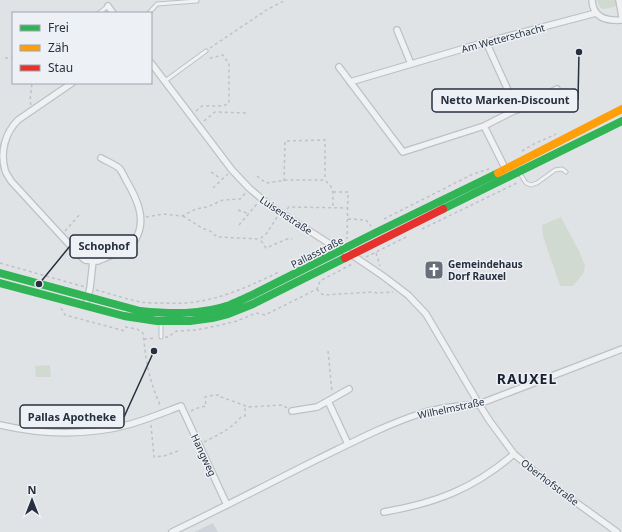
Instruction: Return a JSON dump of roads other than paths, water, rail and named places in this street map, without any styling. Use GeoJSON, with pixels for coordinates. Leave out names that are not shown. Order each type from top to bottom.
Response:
{"type":"FeatureCollection","features":[{"type":"Feature","properties":{"kind":"main road","name":"Pallasstraße"},"geometry":{"type":"LineString","coordinates":[[0,273],[160,317],[184,321],[212,318],[232,313],[352,255],[508,173],[622,109]]}},
{"type":"Feature","properties":{"kind":"main road","name":"Pallasstraße"},"geometry":{"type":"LineString","coordinates":[[0,283],[139,319],[208,310],[229,305],[342,251],[375,233],[508,173],[519,172],[622,121]]}},
{"type":"Feature","properties":{"kind":"street"},"geometry":{"type":"LineString","coordinates":[[592,0],[592,6],[599,16],[612,21],[622,20]]}},
{"type":"Feature","properties":{"kind":"street"},"geometry":{"type":"LineString","coordinates":[[619,0],[622,17]]}},
{"type":"Feature","properties":{"kind":"street"},"geometry":{"type":"LineString","coordinates":[[108,6],[112,12]]}},
{"type":"Feature","properties":{"kind":"street","name":"Am Wetterschacht"},"geometry":{"type":"LineString","coordinates":[[350,82],[486,42],[596,13]]}},
{"type":"Feature","properties":{"kind":"street"},"geometry":{"type":"LineString","coordinates":[[396,30],[411,64]]}},
{"type":"Feature","properties":{"kind":"street"},"geometry":{"type":"LineString","coordinates":[[486,42],[517,110]]}},
{"type":"Feature","properties":{"kind":"street","name":"Luisenstraße"},"geometry":{"type":"LineString","coordinates":[[152,64],[232,170],[249,188],[281,213],[333,246],[352,255],[408,294],[426,314],[479,404]]}},
{"type":"Feature","properties":{"kind":"street"},"geometry":{"type":"LineString","coordinates":[[339,67],[403,152],[484,126],[557,89]]}},
{"type":"Feature","properties":{"kind":"street"},"geometry":{"type":"LineString","coordinates":[[71,84],[18,120],[12,126],[7,134],[2,156],[5,170],[11,181],[78,254],[86,260],[93,261],[98,261],[127,247],[135,240],[139,229],[140,218],[139,207],[134,193],[120,169],[101,158]]}},
{"type":"Feature","properties":{"kind":"street"},"geometry":{"type":"LineString","coordinates":[[484,126],[508,173]]}},
{"type":"Feature","properties":{"kind":"street"},"geometry":{"type":"LineString","coordinates":[[85,306],[90,288],[93,261]]}},
{"type":"Feature","properties":{"kind":"street","name":"Wilhelmstraße"},"geometry":{"type":"LineString","coordinates":[[172,532],[374,432],[423,413],[456,406],[479,404],[622,350]]}},
{"type":"Feature","properties":{"kind":"street"},"geometry":{"type":"LineString","coordinates":[[292,411],[317,406],[349,389]]}},
{"type":"Feature","properties":{"kind":"street"},"geometry":{"type":"LineString","coordinates":[[328,401],[348,444]]}},
{"type":"Feature","properties":{"kind":"street","name":"Oberhofstraße"},"geometry":{"type":"LineString","coordinates":[[479,404],[514,454],[545,480],[617,532]]}},
{"type":"Feature","properties":{"kind":"street","name":"Hangweg"},"geometry":{"type":"LineString","coordinates":[[0,425],[50,432],[88,432],[131,424],[181,406],[227,505]]}},
{"type":"Feature","properties":{"kind":"street"},"geometry":{"type":"LineString","coordinates":[[384,512],[424,503],[454,493],[493,471],[514,454]]}},
{"type":"Feature","properties":{"kind":"lane"},"geometry":{"type":"LineString","coordinates":[[150,12],[158,4],[197,1]]}},
{"type":"Feature","properties":{"kind":"lane"},"geometry":{"type":"LineString","coordinates":[[100,12],[108,6]]}},
{"type":"Feature","properties":{"kind":"lane"},"geometry":{"type":"LineString","coordinates":[[165,81],[206,51]]}},
{"type":"Feature","properties":{"kind":"lane"},"geometry":{"type":"LineString","coordinates":[[519,172],[526,183],[531,185],[537,184],[555,170],[562,169],[566,172]]}},
{"type":"Feature","properties":{"kind":"lane"},"geometry":{"type":"LineString","coordinates":[[160,317],[161,337]]}},
{"type":"Feature","properties":{"kind":"place","name":"Netto Marken-Discount"},"geometry":{"type":"Point","coordinates":[579,52]}},
{"type":"Feature","properties":{"kind":"place","name":"Gemeindehaus Dorf Rauxel"},"geometry":{"type":"Point","coordinates":[434,270]}},
{"type":"Feature","properties":{"kind":"place","name":"Schophof"},"geometry":{"type":"Point","coordinates":[39,284]}},
{"type":"Feature","properties":{"kind":"place","name":"Pallas Apotheke"},"geometry":{"type":"Point","coordinates":[154,351]}},
{"type":"Feature","properties":{"kind":"district","name":"RAUXEL"},"geometry":{"type":"Point","coordinates":[527,379]}}]}
